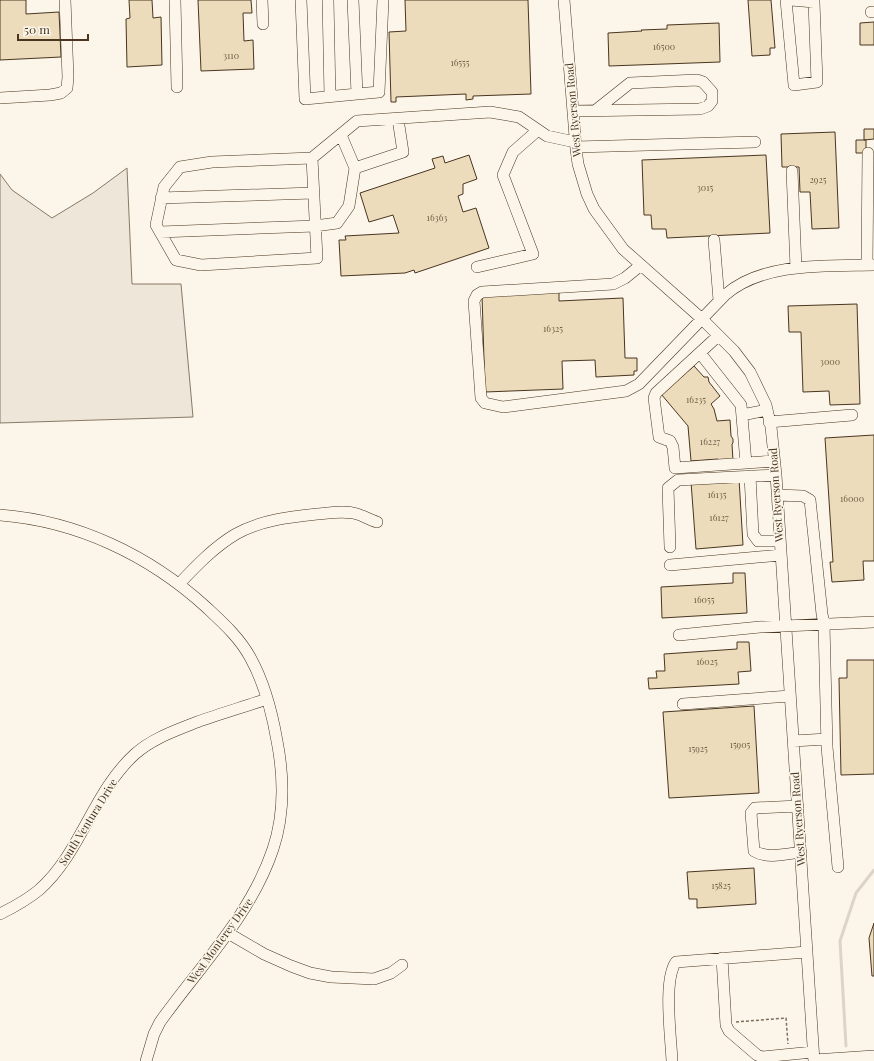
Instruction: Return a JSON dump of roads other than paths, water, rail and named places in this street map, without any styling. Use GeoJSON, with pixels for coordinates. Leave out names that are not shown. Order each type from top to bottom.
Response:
{"type":"FeatureCollection","features":[{"type":"Feature","properties":{"kind":"street"},"geometry":{"type":"LineString","coordinates":[[0,98],[61,94],[67,88],[68,77],[65,0]]}},
{"type":"Feature","properties":{"kind":"street"},"geometry":{"type":"LineString","coordinates":[[175,0],[178,87]]}},
{"type":"Feature","properties":{"kind":"street"},"geometry":{"type":"LineString","coordinates":[[262,0],[264,24]]}},
{"type":"Feature","properties":{"kind":"street"},"geometry":{"type":"LineString","coordinates":[[301,0],[305,99],[379,92],[383,0]]}},
{"type":"Feature","properties":{"kind":"street"},"geometry":{"type":"LineString","coordinates":[[328,0],[330,96]]}},
{"type":"Feature","properties":{"kind":"street"},"geometry":{"type":"LineString","coordinates":[[353,0],[357,94]]}},
{"type":"Feature","properties":{"kind":"street","name":"West Ryerson Road"},"geometry":{"type":"LineString","coordinates":[[564,0],[575,144],[578,164],[587,194],[594,209],[623,249],[734,351],[750,372],[761,393],[767,410],[776,475],[814,1058]]}},
{"type":"Feature","properties":{"kind":"street"},"geometry":{"type":"LineString","coordinates":[[786,0],[794,85],[817,82],[814,2],[791,0]]}},
{"type":"Feature","properties":{"kind":"street"},"geometry":{"type":"LineString","coordinates":[[572,111],[700,109],[708,106],[712,102],[712,92],[702,82],[697,80],[630,83],[596,110]]}},
{"type":"Feature","properties":{"kind":"street"},"geometry":{"type":"LineString","coordinates":[[312,158],[317,258],[201,265],[176,260],[156,225],[164,187],[180,167],[212,162],[312,158],[356,122],[490,112],[519,117],[547,136],[575,144],[754,142]]}},
{"type":"Feature","properties":{"kind":"street"},"geometry":{"type":"LineString","coordinates":[[355,168],[403,152],[398,119]]}},
{"type":"Feature","properties":{"kind":"street"},"geometry":{"type":"LineString","coordinates":[[477,267],[534,254],[503,175],[513,152],[538,130]]}},
{"type":"Feature","properties":{"kind":"street"},"geometry":{"type":"LineString","coordinates":[[160,232],[315,226],[337,223],[349,206],[355,168],[341,135]]}},
{"type":"Feature","properties":{"kind":"street"},"geometry":{"type":"LineString","coordinates":[[641,265],[625,278],[613,284],[482,292],[477,295],[474,300],[481,398],[485,403],[503,407],[626,391],[639,384],[702,320],[719,300],[732,288],[746,280],[772,272],[796,268],[870,265],[868,153]]}},
{"type":"Feature","properties":{"kind":"street"},"geometry":{"type":"LineString","coordinates":[[792,171],[796,268]]}},
{"type":"Feature","properties":{"kind":"street"},"geometry":{"type":"LineString","coordinates":[[161,198],[313,193]]}},
{"type":"Feature","properties":{"kind":"street"},"geometry":{"type":"LineString","coordinates":[[714,240],[719,300]]}},
{"type":"Feature","properties":{"kind":"street"},"geometry":{"type":"LineString","coordinates":[[718,336],[656,393],[654,398],[659,437],[670,441],[673,447],[675,468],[774,461]]}},
{"type":"Feature","properties":{"kind":"street"},"geometry":{"type":"LineString","coordinates":[[700,353],[741,405],[746,462]]}},
{"type":"Feature","properties":{"kind":"street"},"geometry":{"type":"LineString","coordinates":[[742,415],[767,410]]}},
{"type":"Feature","properties":{"kind":"street"},"geometry":{"type":"LineString","coordinates":[[769,422],[852,416]]}},
{"type":"Feature","properties":{"kind":"street"},"geometry":{"type":"LineString","coordinates":[[670,547],[668,488],[678,480],[776,475]]}},
{"type":"Feature","properties":{"kind":"street"},"geometry":{"type":"LineString","coordinates":[[750,476],[753,534],[758,541],[780,541]]}},
{"type":"Feature","properties":{"kind":"street"},"geometry":{"type":"LineString","coordinates":[[777,495],[803,496],[810,500],[824,624],[827,739],[838,866]]}},
{"type":"Feature","properties":{"kind":"street"},"geometry":{"type":"LineString","coordinates":[[179,584],[199,563],[221,544],[249,527],[261,523],[291,517],[338,512],[357,514],[377,522]]}},
{"type":"Feature","properties":{"kind":"street","name":"West Monterey Drive"},"geometry":{"type":"LineString","coordinates":[[0,516],[21,517],[52,524],[98,538],[135,555],[179,584],[236,636],[250,658],[267,699],[282,771],[282,799],[279,823],[273,848],[261,879],[250,900],[228,934],[160,1022],[154,1034],[146,1061]]}},
{"type":"Feature","properties":{"kind":"street"},"geometry":{"type":"LineString","coordinates":[[670,565],[781,555]]}},
{"type":"Feature","properties":{"kind":"street"},"geometry":{"type":"LineString","coordinates":[[679,635],[785,625],[874,622]]}},
{"type":"Feature","properties":{"kind":"street"},"geometry":{"type":"LineString","coordinates":[[683,704],[790,696]]}},
{"type":"Feature","properties":{"kind":"street","name":"South Ventura Drive"},"geometry":{"type":"LineString","coordinates":[[0,914],[27,900],[56,872],[74,846],[114,778],[136,753],[151,742],[169,733],[267,699]]}},
{"type":"Feature","properties":{"kind":"street"},"geometry":{"type":"LineString","coordinates":[[793,741],[827,739]]}},
{"type":"Feature","properties":{"kind":"street"},"geometry":{"type":"LineString","coordinates":[[798,806],[755,808],[751,813],[754,851],[760,855],[801,852]]}},
{"type":"Feature","properties":{"kind":"street"},"geometry":{"type":"LineString","coordinates":[[228,934],[264,954],[291,966],[310,973],[332,977],[374,979],[385,976],[402,965]]}},
{"type":"Feature","properties":{"kind":"street"},"geometry":{"type":"LineString","coordinates":[[672,1061],[668,988],[671,968],[676,962],[807,952]]}},
{"type":"Feature","properties":{"kind":"street"},"geometry":{"type":"LineString","coordinates":[[722,958],[726,1023],[729,1030],[756,1056],[762,1057],[789,1054],[814,1058],[874,1056]]}},
{"type":"Feature","properties":{"kind":"waterway"},"geometry":{"type":"LineString","coordinates":[[846,1046],[840,941],[856,893],[874,870]]}}]}
